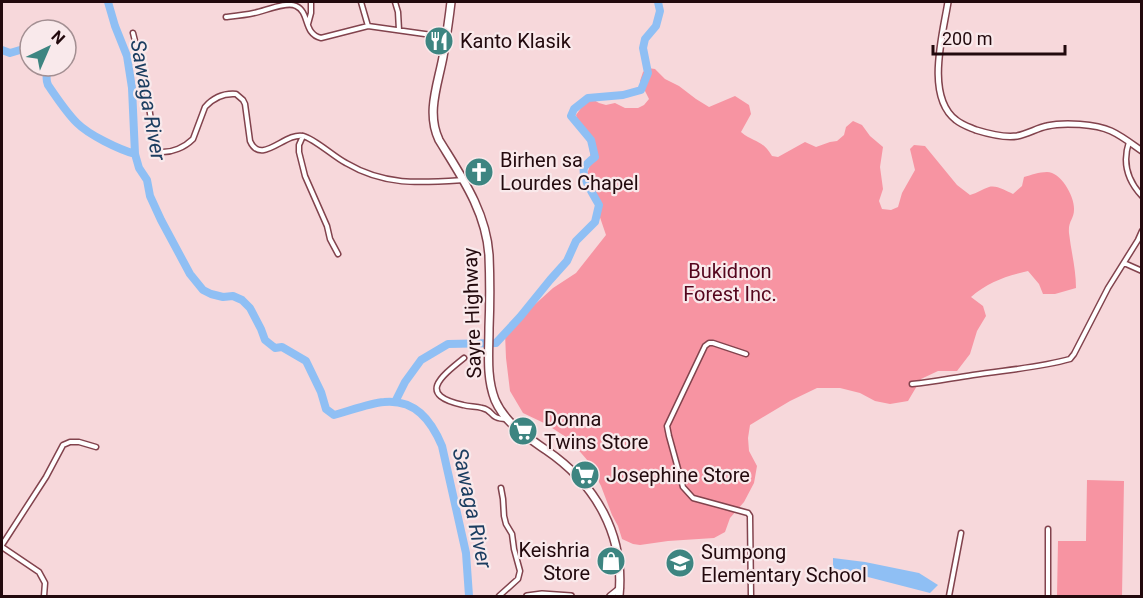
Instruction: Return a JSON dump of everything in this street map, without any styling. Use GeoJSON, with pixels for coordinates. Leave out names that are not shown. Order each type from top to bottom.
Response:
{"type":"FeatureCollection","features":[{"type":"Feature","properties":{"kind":"highway","name":"Sayre Highway"},"geometry":{"type":"LineString","coordinates":[[452,2],[433,105],[433,123],[439,140],[479,209],[485,231],[489,254],[488,352],[492,390],[507,419],[567,466],[595,499],[610,526],[616,543],[620,568],[619,592]]}},
{"type":"Feature","properties":{"kind":"main road"},"geometry":{"type":"LineString","coordinates":[[948,2],[939,61],[939,82],[941,97],[954,119],[981,132],[1007,137],[1050,125],[1068,124],[1105,129],[1142,151]]}},
{"type":"Feature","properties":{"kind":"main road"},"geometry":{"type":"LineString","coordinates":[[610,597],[619,592]]}},
{"type":"Feature","properties":{"kind":"main road"},"geometry":{"type":"LineString","coordinates":[[527,597],[542,594],[572,597]]}},
{"type":"Feature","properties":{"kind":"street"},"geometry":{"type":"LineString","coordinates":[[308,25],[311,2]]}},
{"type":"Feature","properties":{"kind":"street"},"geometry":{"type":"LineString","coordinates":[[361,2],[368,26]]}},
{"type":"Feature","properties":{"kind":"street"},"geometry":{"type":"LineString","coordinates":[[395,2],[399,30]]}},
{"type":"Feature","properties":{"kind":"street"},"geometry":{"type":"LineString","coordinates":[[226,17],[294,5],[299,7],[303,13],[312,35],[321,38],[368,26],[446,37]]}},
{"type":"Feature","properties":{"kind":"street"},"geometry":{"type":"LineString","coordinates":[[133,33],[145,81],[155,146],[160,152],[173,151],[190,142],[208,104],[216,97],[231,93],[243,100],[250,141],[256,148],[266,150],[293,136],[303,136],[346,164],[378,178],[410,182],[464,180]]}},
{"type":"Feature","properties":{"kind":"street"},"geometry":{"type":"LineString","coordinates":[[303,136],[299,152],[305,176],[338,254]]}},
{"type":"Feature","properties":{"kind":"street"},"geometry":{"type":"LineString","coordinates":[[1129,142],[1125,155],[1126,169],[1131,182],[1142,196]]}},
{"type":"Feature","properties":{"kind":"street"},"geometry":{"type":"LineString","coordinates":[[912,384],[1021,369],[1070,359],[1142,231]]}},
{"type":"Feature","properties":{"kind":"street"},"geometry":{"type":"LineString","coordinates":[[1124,263],[1142,271]]}},
{"type":"Feature","properties":{"kind":"street"},"geometry":{"type":"LineString","coordinates":[[746,354],[713,343],[705,346],[667,426],[683,487],[687,493],[693,498],[744,512],[751,517],[751,597]]}},
{"type":"Feature","properties":{"kind":"street"},"geometry":{"type":"LineString","coordinates":[[464,358],[437,386],[438,394],[446,400],[485,408],[496,418],[507,419]]}},
{"type":"Feature","properties":{"kind":"street"},"geometry":{"type":"LineString","coordinates":[[44,597],[45,584],[39,572],[2,546],[46,477],[63,445],[68,442],[79,442],[96,447]]}},
{"type":"Feature","properties":{"kind":"street"},"geometry":{"type":"LineString","coordinates":[[499,597],[518,579],[519,571],[512,534],[504,516],[501,488]]}},
{"type":"Feature","properties":{"kind":"street"},"geometry":{"type":"LineString","coordinates":[[1048,529],[1048,597]]}},
{"type":"Feature","properties":{"kind":"street"},"geometry":{"type":"LineString","coordinates":[[950,597],[962,533]]}},
{"type":"Feature","properties":{"kind":"green space","name":"Bukidnon Forest Inc."},"geometry":{"type":"Polygon","coordinates":[[[648,68],[655,69],[665,79],[709,107],[735,96],[749,105],[751,114],[741,132],[761,144],[772,156],[778,157],[805,142],[816,147],[837,141],[853,121],[862,125],[870,136],[883,147],[880,167],[883,189],[879,201],[882,209],[891,210],[898,207],[902,193],[915,170],[910,149],[914,145],[925,146],[957,185],[970,195],[992,187],[1013,194],[1022,186],[1024,177],[1041,172],[1052,173],[1066,186],[1074,205],[1069,233],[1076,288],[1055,294],[1043,294],[1039,284],[1028,271],[1005,277],[991,284],[971,297],[983,306],[986,316],[977,331],[970,354],[957,371],[938,371],[921,379],[908,401],[890,404],[840,388],[817,388],[750,425],[749,451],[757,466],[754,483],[744,502],[730,518],[725,532],[714,538],[640,545],[622,539],[601,486],[588,461],[569,439],[523,413],[510,391],[505,333],[553,288],[576,273],[606,235],[587,175],[591,161],[589,144],[576,115],[584,104],[592,99],[606,105],[615,103],[625,108],[638,108],[644,105],[649,99],[640,81],[643,72],[648,68]]]}},
{"type":"Feature","properties":{"kind":"green space"},"geometry":{"type":"Polygon","coordinates":[[[1087,480],[1124,481],[1122,596],[1057,596],[1058,541],[1086,541],[1087,480]]]}},
{"type":"Feature","properties":{"kind":"water"},"geometry":{"type":"Polygon","coordinates":[[[833,558],[919,573],[938,585],[930,593],[833,568],[833,558]]]}},
{"type":"Feature","properties":{"kind":"waterway","name":"Sawaga River"},"geometry":{"type":"LineString","coordinates":[[108,2],[127,56],[132,88],[135,154],[139,168],[147,180],[150,196],[161,220],[190,274],[203,290],[211,294],[223,297],[233,296],[242,300],[250,308],[265,340],[275,348],[282,347],[306,361],[321,392],[326,409],[334,415],[372,404],[395,402],[413,408],[427,420],[442,446],[466,553],[469,596]]}},
{"type":"Feature","properties":{"kind":"waterway"},"geometry":{"type":"LineString","coordinates":[[395,402],[405,382],[421,360],[448,344],[496,343],[567,261],[576,241],[595,222],[599,205],[586,182],[584,172],[586,165],[595,157],[591,140],[571,116],[574,109],[588,98],[623,95],[641,90],[648,73],[643,48],[645,39],[656,26],[660,11],[658,2]]}},
{"type":"Feature","properties":{"kind":"waterway"},"geometry":{"type":"LineString","coordinates":[[2,50],[10,53],[18,51]]}},
{"type":"Feature","properties":{"kind":"waterway"},"geometry":{"type":"LineString","coordinates":[[47,78],[48,85],[77,123],[104,141],[135,154]]}},
{"type":"Feature","properties":{"kind":"place","name":"Kanto Klasik"},"geometry":{"type":"Point","coordinates":[439,41]}},
{"type":"Feature","properties":{"kind":"place","name":"Birhen sa Lourdes Chapel"},"geometry":{"type":"Point","coordinates":[479,172]}},
{"type":"Feature","properties":{"kind":"place","name":"Donna Twins Store"},"geometry":{"type":"Point","coordinates":[523,431]}},
{"type":"Feature","properties":{"kind":"place","name":"Josephine Store"},"geometry":{"type":"Point","coordinates":[585,475]}},
{"type":"Feature","properties":{"kind":"place","name":"Keishria Store"},"geometry":{"type":"Point","coordinates":[611,561]}},
{"type":"Feature","properties":{"kind":"place","name":"Sumpong Elementary School"},"geometry":{"type":"Point","coordinates":[680,563]}}]}
